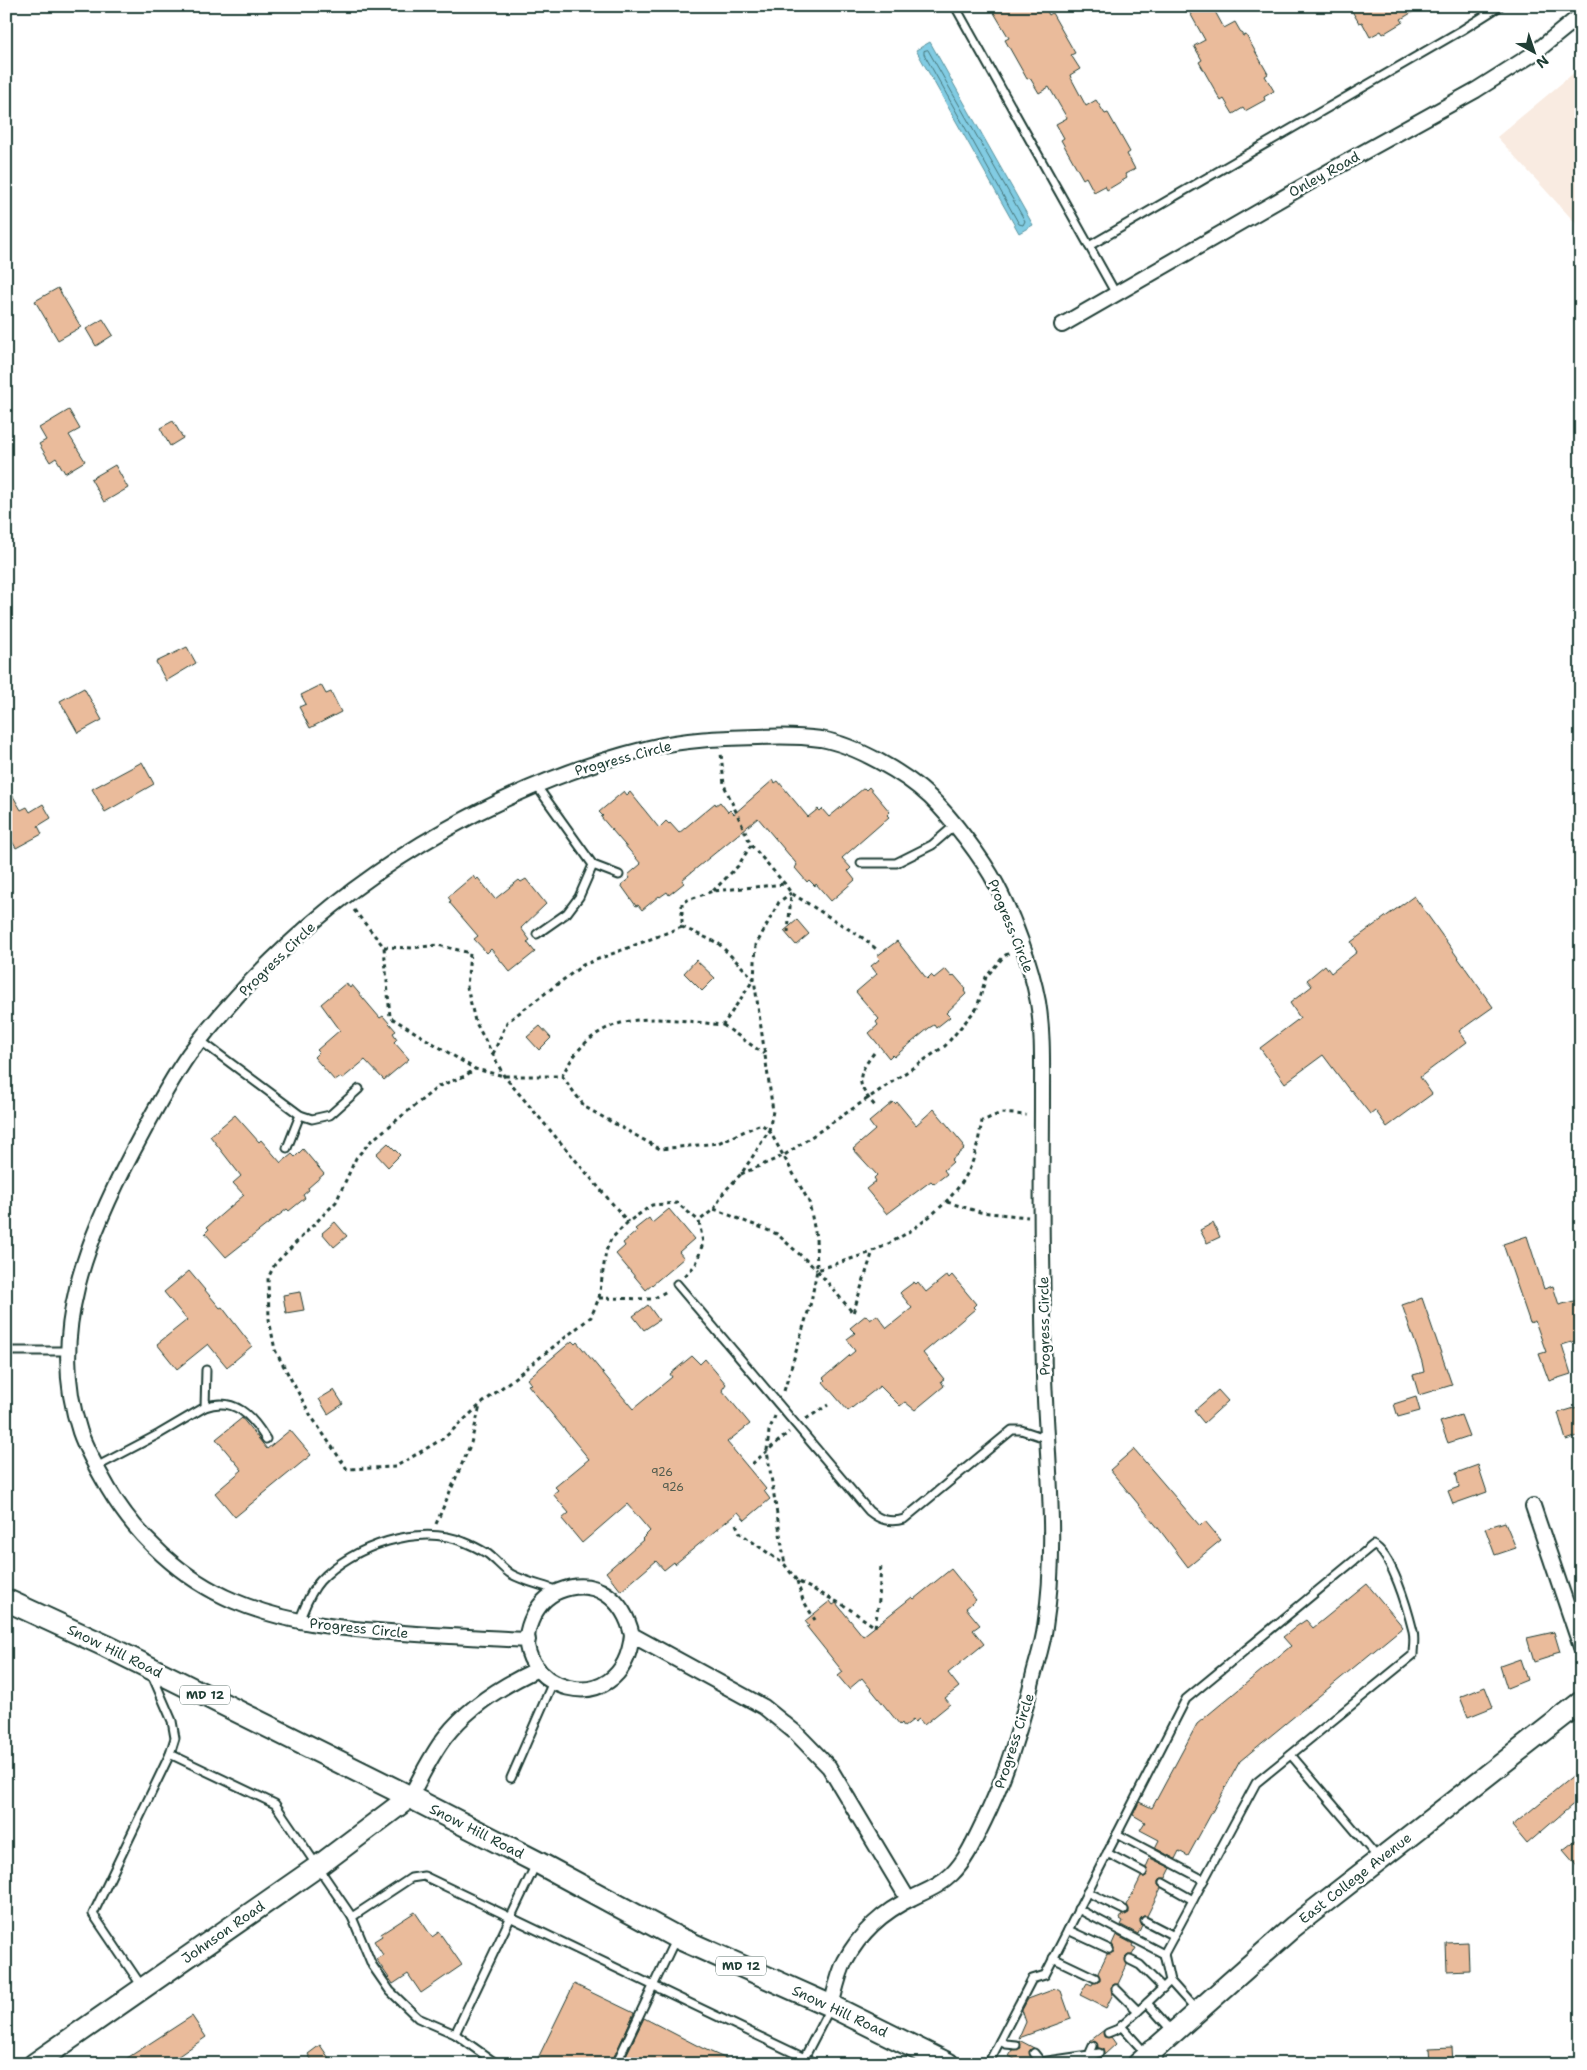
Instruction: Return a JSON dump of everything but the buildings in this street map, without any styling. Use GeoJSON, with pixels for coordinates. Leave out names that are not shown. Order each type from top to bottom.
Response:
{"type":"FeatureCollection","features":[{"type":"Feature","properties":{"kind":"main road","name":"Snow Hill Road"},"geometry":{"type":"LineString","coordinates":[[6,1600],[148,1667],[410,1798],[537,1862],[676,1936],[831,2006],[942,2062]]}},
{"type":"Feature","properties":{"kind":"main road","name":"East College Avenue"},"geometry":{"type":"LineString","coordinates":[[1147,2058],[1197,2011],[1293,1927],[1581,1702]]}},
{"type":"Feature","properties":{"kind":"main road","name":"Johnson Road"},"geometry":{"type":"LineString","coordinates":[[34,2064],[317,1867],[410,1798]]}},
{"type":"Feature","properties":{"kind":"street","name":"Onley Road"},"geometry":{"type":"LineString","coordinates":[[1062,325],[1333,169],[1476,90],[1533,54],[1581,15]]}},
{"type":"Feature","properties":{"kind":"street","name":"Progress Circle"},"geometry":{"type":"LineString","coordinates":[[528,1640],[455,1637],[341,1628],[299,1621],[268,1613],[230,1599],[196,1580],[152,1545],[122,1511],[96,1467],[81,1436],[72,1400],[66,1351],[72,1304],[90,1248],[116,1184],[155,1111],[187,1057],[269,963],[307,927],[413,849],[508,797],[536,785],[654,747],[719,738],[786,736],[827,740],[860,752],[901,774],[930,797],[984,864],[999,890],[1031,972],[1038,1003],[1042,1041],[1044,1379],[1052,1520],[1045,1628],[1022,1723],[995,1799],[960,1866],[942,1883],[908,1899],[879,1917],[858,1942],[842,1966],[831,2006]]}},
{"type":"Feature","properties":{"kind":"street"},"geometry":{"type":"LineString","coordinates":[[1533,1506],[1581,1647]]}},
{"type":"Feature","properties":{"kind":"street"},"geometry":{"type":"LineString","coordinates":[[574,1586],[591,1587],[607,1593],[620,1604],[628,1619],[632,1635],[630,1651],[624,1666],[613,1678],[599,1686],[584,1690],[567,1688],[553,1682],[538,1669],[532,1660],[528,1640],[530,1625],[535,1611],[545,1599],[558,1591],[574,1586]]}},
{"type":"Feature","properties":{"kind":"street"},"geometry":{"type":"LineString","coordinates":[[632,1635],[764,1707],[796,1732],[829,1767],[908,1899]]}},
{"type":"Feature","properties":{"kind":"street"},"geometry":{"type":"LineString","coordinates":[[410,1798],[445,1737],[458,1722],[509,1682],[538,1669]]}},
{"type":"Feature","properties":{"kind":"lane"},"geometry":{"type":"LineString","coordinates":[[954,6],[1116,294]]}},
{"type":"Feature","properties":{"kind":"lane"},"geometry":{"type":"LineString","coordinates":[[1089,246],[1454,35],[1500,6]]}},
{"type":"Feature","properties":{"kind":"lane"},"geometry":{"type":"LineString","coordinates":[[536,785],[594,865],[619,875]]}},
{"type":"Feature","properties":{"kind":"lane"},"geometry":{"type":"LineString","coordinates":[[861,863],[896,863],[932,845],[954,826]]}},
{"type":"Feature","properties":{"kind":"lane"},"geometry":{"type":"LineString","coordinates":[[537,934],[567,913],[579,897],[594,865]]}},
{"type":"Feature","properties":{"kind":"lane"},"geometry":{"type":"LineString","coordinates":[[201,1041],[300,1115],[312,1120],[330,1115],[359,1089]]}},
{"type":"Feature","properties":{"kind":"lane"},"geometry":{"type":"LineString","coordinates":[[288,1148],[300,1115]]}},
{"type":"Feature","properties":{"kind":"lane"},"geometry":{"type":"LineString","coordinates":[[677,1284],[869,1511],[878,1518],[894,1522],[904,1519],[1012,1430],[1021,1430],[1048,1439]]}},
{"type":"Feature","properties":{"kind":"lane"},"geometry":{"type":"LineString","coordinates":[[6,1351],[66,1351]]}},
{"type":"Feature","properties":{"kind":"lane"},"geometry":{"type":"LineString","coordinates":[[205,1407],[206,1370]]}},
{"type":"Feature","properties":{"kind":"lane"},"geometry":{"type":"LineString","coordinates":[[96,1467],[205,1407],[216,1403],[240,1409],[256,1423],[266,1439]]}},
{"type":"Feature","properties":{"kind":"lane"},"geometry":{"type":"LineString","coordinates":[[299,1621],[309,1596],[320,1581],[357,1554],[402,1536],[431,1535],[463,1542],[486,1554],[512,1574],[558,1591]]}},
{"type":"Feature","properties":{"kind":"lane"},"geometry":{"type":"LineString","coordinates":[[988,2064],[1003,2043],[1032,1979],[1045,1975],[1186,1699],[1373,1545],[1378,1547],[1387,1557],[1394,1570],[1414,1633],[1413,1655],[1256,1783],[1164,1954],[1170,1981],[1197,2011]]}},
{"type":"Feature","properties":{"kind":"lane"},"geometry":{"type":"LineString","coordinates":[[143,1988],[93,1914],[170,1754],[175,1738],[172,1721],[148,1667]]}},
{"type":"Feature","properties":{"kind":"lane"},"geometry":{"type":"LineString","coordinates":[[511,1778],[553,1682]]}},
{"type":"Feature","properties":{"kind":"lane"},"geometry":{"type":"LineString","coordinates":[[170,1754],[275,1804],[352,1917],[372,1965],[390,1992],[418,2018],[454,2034],[497,2064]]}},
{"type":"Feature","properties":{"kind":"lane"},"geometry":{"type":"LineString","coordinates":[[1291,1755],[1379,1860]]}},
{"type":"Feature","properties":{"kind":"lane"},"geometry":{"type":"LineString","coordinates":[[1117,1834],[1204,1880]]}},
{"type":"Feature","properties":{"kind":"lane"},"geometry":{"type":"LineString","coordinates":[[1107,1853],[1143,1872]]}},
{"type":"Feature","properties":{"kind":"lane"},"geometry":{"type":"LineString","coordinates":[[454,2034],[537,1862]]}},
{"type":"Feature","properties":{"kind":"lane"},"geometry":{"type":"LineString","coordinates":[[352,1917],[411,1878],[424,1876],[654,1986],[802,2060],[817,2064]]}},
{"type":"Feature","properties":{"kind":"lane"},"geometry":{"type":"LineString","coordinates":[[1163,1883],[1193,1900]]}},
{"type":"Feature","properties":{"kind":"lane"},"geometry":{"type":"LineString","coordinates":[[1087,1892],[1124,1910]]}},
{"type":"Feature","properties":{"kind":"lane"},"geometry":{"type":"LineString","coordinates":[[1078,1909],[1164,1954]]}},
{"type":"Feature","properties":{"kind":"lane"},"geometry":{"type":"LineString","coordinates":[[1144,1921],[1174,1936]]}},
{"type":"Feature","properties":{"kind":"lane"},"geometry":{"type":"LineString","coordinates":[[1068,1930],[1109,1949]]}},
{"type":"Feature","properties":{"kind":"lane"},"geometry":{"type":"LineString","coordinates":[[616,2064],[676,1936]]}},
{"type":"Feature","properties":{"kind":"lane"},"geometry":{"type":"LineString","coordinates":[[1054,1958],[1095,1978]]}},
{"type":"Feature","properties":{"kind":"lane"},"geometry":{"type":"LineString","coordinates":[[1130,1960],[1140,1965],[1163,1988]]}},
{"type":"Feature","properties":{"kind":"lane"},"geometry":{"type":"LineString","coordinates":[[1113,2040],[1120,2028],[1170,1981]]}},
{"type":"Feature","properties":{"kind":"lane"},"geometry":{"type":"LineString","coordinates":[[1116,1989],[1138,2011]]}},
{"type":"Feature","properties":{"kind":"lane"},"geometry":{"type":"LineString","coordinates":[[1146,2003],[1174,2032]]}},
{"type":"Feature","properties":{"kind":"lane"},"geometry":{"type":"LineString","coordinates":[[802,2060],[831,2006]]}},
{"type":"Feature","properties":{"kind":"lane"},"geometry":{"type":"LineString","coordinates":[[1108,2033],[1120,2028]]}},
{"type":"Feature","properties":{"kind":"lane"},"geometry":{"type":"LineString","coordinates":[[1120,2028],[1147,2058]]}},
{"type":"Feature","properties":{"kind":"lane"},"geometry":{"type":"LineString","coordinates":[[1003,2043],[1016,2044]]}},
{"type":"Feature","properties":{"kind":"lane"},"geometry":{"type":"LineString","coordinates":[[1003,2043],[1012,2052]]}},
{"type":"Feature","properties":{"kind":"lane"},"geometry":{"type":"LineString","coordinates":[[1089,2054],[1093,2046]]}},
{"type":"Feature","properties":{"kind":"lane"},"geometry":{"type":"LineString","coordinates":[[1030,2061],[1041,2063],[1099,2052]]}},
{"type":"Feature","properties":{"kind":"lane"},"geometry":{"type":"LineString","coordinates":[[1034,2053],[1041,2063]]}},
{"type":"Feature","properties":{"kind":"lane"},"geometry":{"type":"LineString","coordinates":[[1089,2054],[1098,2064]]}},
{"type":"Feature","properties":{"kind":"path"},"geometry":{"type":"LineString","coordinates":[[719,738],[724,785],[751,846],[785,884],[790,893],[866,940],[876,949]]}},
{"type":"Feature","properties":{"kind":"path"},"geometry":{"type":"LineString","coordinates":[[713,891],[738,866],[751,846]]}},
{"type":"Feature","properties":{"kind":"path"},"geometry":{"type":"LineString","coordinates":[[682,927],[682,902],[713,891],[785,884]]}},
{"type":"Feature","properties":{"kind":"path"},"geometry":{"type":"LineString","coordinates":[[788,933],[790,893]]}},
{"type":"Feature","properties":{"kind":"path"},"geometry":{"type":"LineString","coordinates":[[698,1221],[714,1209],[724,1192],[741,1174],[769,1130],[773,1111],[754,979],[756,945],[779,902],[790,893]]}},
{"type":"Feature","properties":{"kind":"path"},"geometry":{"type":"LineString","coordinates":[[344,898],[384,947],[390,1017],[475,1069],[504,1076],[562,1076]]}},
{"type":"Feature","properties":{"kind":"path"},"geometry":{"type":"LineString","coordinates":[[493,1054],[507,1022],[583,965],[682,927],[718,943],[754,979]]}},
{"type":"Feature","properties":{"kind":"path"},"geometry":{"type":"LineString","coordinates":[[384,947],[412,948],[438,945],[470,953],[467,987],[475,1021],[504,1076],[628,1222]]}},
{"type":"Feature","properties":{"kind":"path"},"geometry":{"type":"LineString","coordinates":[[741,1174],[783,1156],[945,1046],[977,1008],[986,977],[1004,956],[1021,946]]}},
{"type":"Feature","properties":{"kind":"path"},"geometry":{"type":"LineString","coordinates":[[723,1025],[754,979]]}},
{"type":"Feature","properties":{"kind":"path"},"geometry":{"type":"LineString","coordinates":[[562,1076],[572,1056],[598,1032],[616,1023],[656,1018],[723,1025],[765,1054]]}},
{"type":"Feature","properties":{"kind":"path"},"geometry":{"type":"LineString","coordinates":[[874,1053],[862,1068],[860,1085],[875,1106]]}},
{"type":"Feature","properties":{"kind":"path"},"geometry":{"type":"LineString","coordinates":[[475,1069],[465,1076],[439,1086],[371,1141],[356,1158],[336,1202],[275,1264],[268,1278],[269,1319],[276,1350],[311,1416],[347,1469],[395,1467],[444,1438],[480,1405],[591,1317],[599,1298],[606,1252],[611,1239],[628,1222],[652,1205],[677,1202],[698,1221],[703,1243],[699,1257],[696,1264],[677,1284],[653,1299],[599,1298]]}},
{"type":"Feature","properties":{"kind":"path"},"geometry":{"type":"LineString","coordinates":[[562,1076],[585,1107],[660,1149],[718,1143],[762,1124],[769,1130],[809,1202],[816,1238],[817,1270],[812,1302],[769,1431],[767,1451],[785,1565]]}},
{"type":"Feature","properties":{"kind":"path"},"geometry":{"type":"LineString","coordinates":[[817,1270],[873,1252],[892,1243],[947,1202],[969,1170],[982,1121],[1001,1113],[1042,1116]]}},
{"type":"Feature","properties":{"kind":"path"},"geometry":{"type":"LineString","coordinates":[[947,1202],[980,1212],[1042,1218]]}},
{"type":"Feature","properties":{"kind":"path"},"geometry":{"type":"LineString","coordinates":[[714,1209],[777,1234],[817,1270],[853,1313],[873,1252]]}},
{"type":"Feature","properties":{"kind":"path"},"geometry":{"type":"LineString","coordinates":[[431,1535],[471,1443],[480,1405]]}},
{"type":"Feature","properties":{"kind":"path"},"geometry":{"type":"LineString","coordinates":[[736,1524],[740,1533],[785,1565],[797,1581],[803,1600],[816,1620]]}},
{"type":"Feature","properties":{"kind":"path"},"geometry":{"type":"LineString","coordinates":[[797,1581],[845,1606],[875,1627],[881,1564]]}},
{"type":"Feature","properties":{"kind":"shaded area"},"geometry":{"type":"Polygon","coordinates":[[[1581,67],[1581,229],[1497,137],[1581,67]]]}},
{"type":"Feature","properties":{"kind":"water"},"geometry":{"type":"Polygon","coordinates":[[[930,42],[1033,225],[1019,233],[916,50],[930,42]]]}}]}
